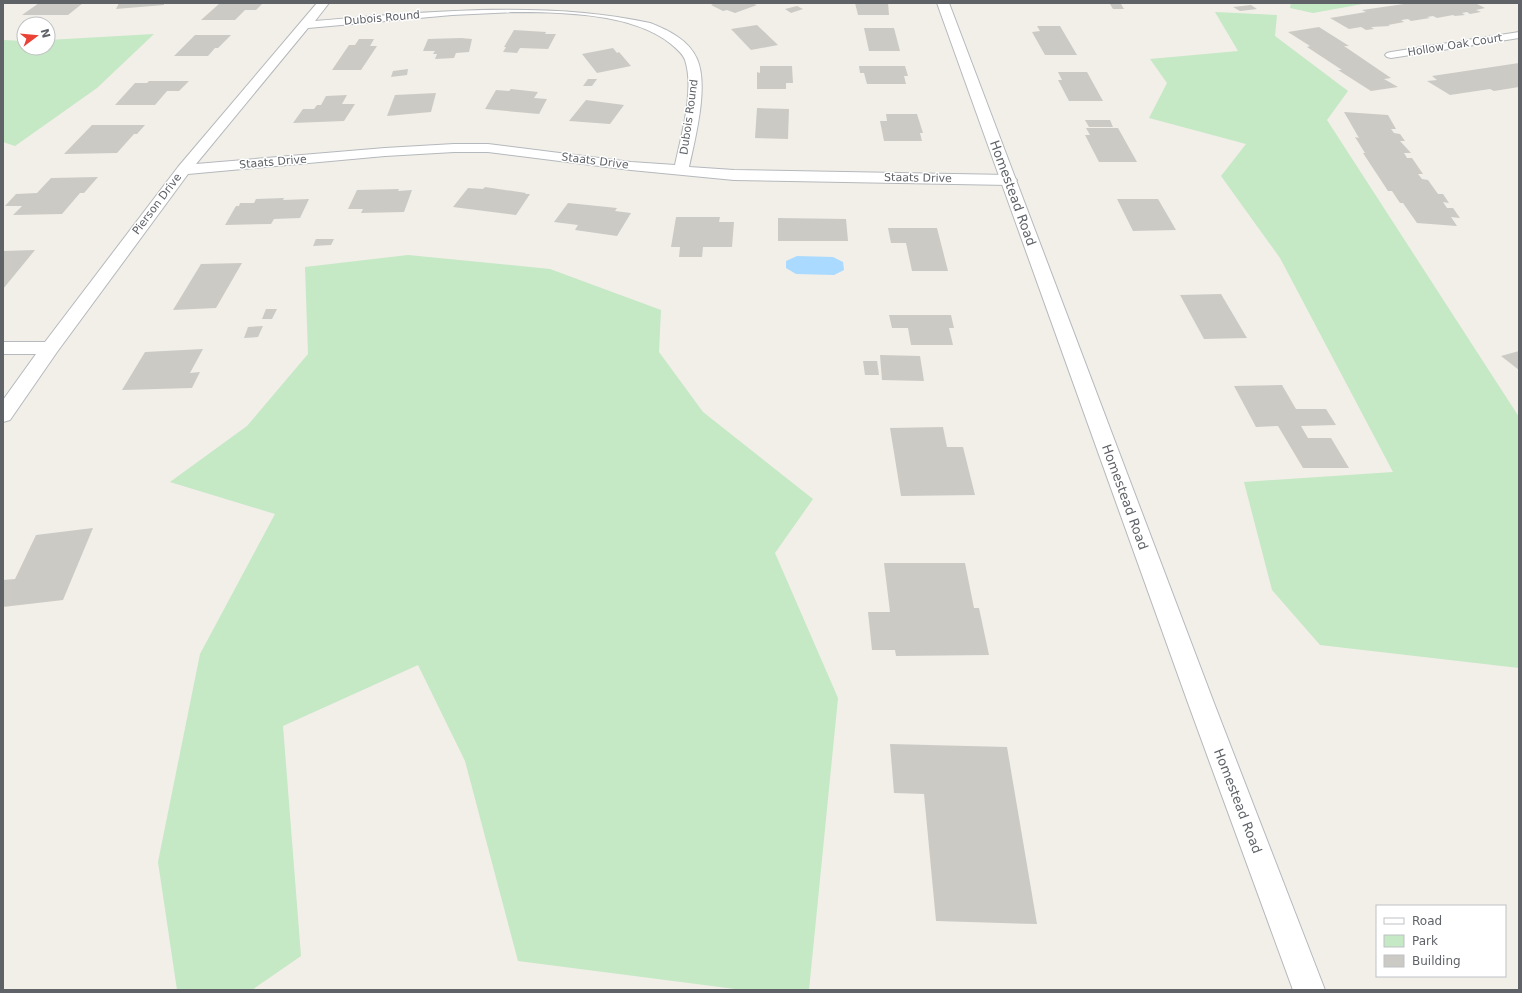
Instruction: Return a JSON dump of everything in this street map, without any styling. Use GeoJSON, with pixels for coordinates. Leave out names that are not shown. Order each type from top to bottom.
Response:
{"type":"FeatureCollection","features":[{"type":"Feature","properties":{"kind":"street","name":"Pierson Drive"},"geometry":{"type":"LineString","coordinates":[[3,415],[50,348],[183,170],[323,3]]}},
{"type":"Feature","properties":{"kind":"street","name":"Homestead Road"},"geometry":{"type":"LineString","coordinates":[[943,3],[1309,990]]}},
{"type":"Feature","properties":{"kind":"street","name":"Dubois Round"},"geometry":{"type":"LineString","coordinates":[[305,25],[483,8],[542,5],[594,9],[648,24],[668,36],[682,47],[691,60],[695,74],[693,100],[681,170]]}},
{"type":"Feature","properties":{"kind":"street","name":"Staats Drive"},"geometry":{"type":"LineString","coordinates":[[183,170],[385,152],[454,148],[502,150],[599,162],[734,175],[1009,180]]}},
{"type":"Feature","properties":{"kind":"street"},"geometry":{"type":"LineString","coordinates":[[3,348],[50,348]]}},
{"type":"Feature","properties":{"kind":"lane","name":"Hollow Oak Court"},"geometry":{"type":"LineString","coordinates":[[1391,55],[1519,35]]}},
{"type":"Feature","properties":{"kind":"green space"},"geometry":{"type":"Polygon","coordinates":[[[1291,3],[1368,3],[1313,13],[1290,8],[1291,3]]]}},
{"type":"Feature","properties":{"kind":"green space"},"geometry":{"type":"Polygon","coordinates":[[[1215,12],[1277,15],[1275,36],[1348,91],[1327,120],[1519,417],[1519,668],[1320,645],[1272,590],[1244,482],[1393,472],[1280,258],[1221,176],[1246,144],[1149,118],[1167,83],[1150,59],[1238,51],[1215,12]]]}},
{"type":"Feature","properties":{"kind":"green space"},"geometry":{"type":"Polygon","coordinates":[[[154,34],[97,88],[15,146],[3,142],[3,40],[16,41],[16,56],[56,56],[56,40],[154,34]]]}},
{"type":"Feature","properties":{"kind":"green space"},"geometry":{"type":"Polygon","coordinates":[[[408,255],[550,269],[661,310],[659,352],[703,412],[813,499],[775,553],[838,698],[809,990],[743,990],[518,961],[465,761],[418,665],[283,726],[301,956],[252,990],[177,990],[158,862],[200,654],[275,514],[170,482],[247,426],[308,354],[305,267],[408,255]]]}},
{"type":"Feature","properties":{"kind":"water"},"geometry":{"type":"Polygon","coordinates":[[[797,256],[833,257],[843,262],[844,270],[834,275],[796,274],[786,268],[786,261],[797,256]]]}},
{"type":"Feature","properties":{"kind":"building"},"geometry":{"type":"Polygon","coordinates":[[[39,3],[83,3],[68,15],[22,15],[39,3]]]}},
{"type":"Feature","properties":{"kind":"building"},"geometry":{"type":"Polygon","coordinates":[[[119,3],[164,3],[164,5],[116,9],[119,3]]]}},
{"type":"Feature","properties":{"kind":"building"},"geometry":{"type":"Polygon","coordinates":[[[220,3],[263,3],[256,10],[245,10],[235,20],[201,20],[220,3]]]}},
{"type":"Feature","properties":{"kind":"building"},"geometry":{"type":"Polygon","coordinates":[[[711,3],[751,3],[757,5],[735,13],[727,10],[723,11],[711,5],[713,4],[711,3]]]}},
{"type":"Feature","properties":{"kind":"building"},"geometry":{"type":"Polygon","coordinates":[[[855,3],[888,3],[889,15],[858,15],[855,3]]]}},
{"type":"Feature","properties":{"kind":"building"},"geometry":{"type":"Polygon","coordinates":[[[1411,3],[1475,3],[1485,8],[1476,10],[1481,12],[1470,14],[1467,12],[1462,13],[1465,15],[1453,15],[1437,18],[1433,16],[1427,17],[1430,18],[1411,21],[1408,19],[1401,20],[1404,22],[1388,25],[1390,26],[1371,27],[1374,29],[1366,30],[1361,27],[1349,29],[1330,18],[1366,12],[1362,10],[1411,3]]]}},
{"type":"Feature","properties":{"kind":"building"},"geometry":{"type":"Polygon","coordinates":[[[1110,4],[1121,4],[1124,9],[1113,9],[1110,4]]]}},
{"type":"Feature","properties":{"kind":"building"},"geometry":{"type":"Polygon","coordinates":[[[1251,5],[1257,9],[1240,11],[1233,7],[1251,5]]]}},
{"type":"Feature","properties":{"kind":"building"},"geometry":{"type":"Polygon","coordinates":[[[797,6],[803,9],[791,13],[785,9],[797,6]]]}},
{"type":"Feature","properties":{"kind":"building"},"geometry":{"type":"Polygon","coordinates":[[[757,25],[778,45],[751,50],[731,29],[757,25]]]}},
{"type":"Feature","properties":{"kind":"building"},"geometry":{"type":"Polygon","coordinates":[[[1037,26],[1060,26],[1077,55],[1045,55],[1032,32],[1040,31],[1037,26]]]}},
{"type":"Feature","properties":{"kind":"building"},"geometry":{"type":"Polygon","coordinates":[[[1319,27],[1349,46],[1344,46],[1391,78],[1384,79],[1398,87],[1371,91],[1338,70],[1342,70],[1307,47],[1310,46],[1288,32],[1319,27]]]}},
{"type":"Feature","properties":{"kind":"building"},"geometry":{"type":"Polygon","coordinates":[[[864,28],[894,28],[900,51],[869,51],[864,28]]]}},
{"type":"Feature","properties":{"kind":"building"},"geometry":{"type":"Polygon","coordinates":[[[514,30],[556,34],[548,49],[520,48],[517,53],[503,52],[506,47],[504,47],[514,30]]]}},
{"type":"Feature","properties":{"kind":"building"},"geometry":{"type":"Polygon","coordinates":[[[195,35],[231,35],[208,56],[174,56],[195,35]]]}},
{"type":"Feature","properties":{"kind":"building"},"geometry":{"type":"Polygon","coordinates":[[[359,39],[374,39],[370,46],[377,46],[361,70],[332,70],[349,45],[355,45],[359,39]]]}},
{"type":"Feature","properties":{"kind":"building"},"geometry":{"type":"Polygon","coordinates":[[[428,39],[472,39],[469,52],[456,53],[454,58],[435,59],[437,54],[433,54],[435,51],[423,51],[428,39]]]}},
{"type":"Feature","properties":{"kind":"building"},"geometry":{"type":"Polygon","coordinates":[[[613,48],[617,53],[619,52],[631,66],[597,73],[582,54],[613,48]]]}},
{"type":"Feature","properties":{"kind":"building"},"geometry":{"type":"Polygon","coordinates":[[[1519,63],[1519,87],[1494,91],[1490,89],[1450,95],[1427,81],[1437,80],[1432,76],[1519,63]]]}},
{"type":"Feature","properties":{"kind":"building"},"geometry":{"type":"Polygon","coordinates":[[[760,66],[792,66],[793,83],[786,83],[786,89],[757,89],[757,72],[760,73],[760,66]]]}},
{"type":"Feature","properties":{"kind":"building"},"geometry":{"type":"Polygon","coordinates":[[[859,66],[905,66],[908,76],[904,76],[906,84],[867,84],[864,73],[860,73],[859,66]]]}},
{"type":"Feature","properties":{"kind":"building"},"geometry":{"type":"Polygon","coordinates":[[[408,69],[407,75],[391,77],[393,71],[408,69]]]}},
{"type":"Feature","properties":{"kind":"building"},"geometry":{"type":"Polygon","coordinates":[[[1058,72],[1087,72],[1103,101],[1069,101],[1058,80],[1062,80],[1058,72]]]}},
{"type":"Feature","properties":{"kind":"building"},"geometry":{"type":"Polygon","coordinates":[[[588,79],[597,79],[592,86],[583,86],[588,79]]]}},
{"type":"Feature","properties":{"kind":"building"},"geometry":{"type":"Polygon","coordinates":[[[149,81],[189,81],[179,91],[167,91],[155,105],[115,105],[135,83],[147,83],[149,81]]]}},
{"type":"Feature","properties":{"kind":"building"},"geometry":{"type":"Polygon","coordinates":[[[511,89],[538,92],[534,98],[547,99],[539,114],[485,109],[496,90],[509,91],[511,89]]]}},
{"type":"Feature","properties":{"kind":"building"},"geometry":{"type":"Polygon","coordinates":[[[436,93],[431,112],[387,116],[395,95],[436,93]]]}},
{"type":"Feature","properties":{"kind":"building"},"geometry":{"type":"Polygon","coordinates":[[[347,95],[342,104],[355,104],[344,121],[293,123],[303,109],[314,109],[317,105],[321,105],[326,96],[347,95]]]}},
{"type":"Feature","properties":{"kind":"building"},"geometry":{"type":"Polygon","coordinates":[[[586,100],[624,105],[610,124],[569,121],[586,100]]]}},
{"type":"Feature","properties":{"kind":"building"},"geometry":{"type":"Polygon","coordinates":[[[757,108],[789,109],[788,139],[755,138],[757,108]]]}},
{"type":"Feature","properties":{"kind":"building"},"geometry":{"type":"Polygon","coordinates":[[[1344,112],[1388,115],[1396,129],[1391,129],[1394,133],[1400,134],[1405,141],[1400,141],[1411,153],[1404,153],[1407,158],[1412,158],[1423,174],[1418,174],[1422,179],[1428,180],[1438,194],[1443,194],[1449,203],[1443,202],[1447,208],[1453,208],[1460,218],[1451,217],[1457,226],[1417,223],[1403,203],[1400,203],[1392,191],[1388,191],[1363,153],[1365,153],[1355,137],[1359,138],[1344,112]]]}},
{"type":"Feature","properties":{"kind":"building"},"geometry":{"type":"Polygon","coordinates":[[[886,114],[917,114],[923,133],[920,133],[922,141],[884,141],[880,121],[887,121],[886,114]]]}},
{"type":"Feature","properties":{"kind":"building"},"geometry":{"type":"Polygon","coordinates":[[[1085,120],[1110,120],[1113,127],[1089,127],[1085,120]]]}},
{"type":"Feature","properties":{"kind":"building"},"geometry":{"type":"Polygon","coordinates":[[[92,125],[145,125],[137,134],[134,134],[117,153],[64,154],[92,125]]]}},
{"type":"Feature","properties":{"kind":"building"},"geometry":{"type":"Polygon","coordinates":[[[1086,128],[1118,128],[1137,162],[1099,162],[1085,135],[1090,135],[1086,128]]]}},
{"type":"Feature","properties":{"kind":"building"},"geometry":{"type":"Polygon","coordinates":[[[98,177],[84,193],[80,193],[62,214],[13,215],[22,206],[5,206],[16,194],[37,193],[51,178],[98,177]]]}},
{"type":"Feature","properties":{"kind":"building"},"geometry":{"type":"Polygon","coordinates":[[[485,187],[530,194],[516,215],[453,207],[468,188],[483,189],[485,187]]]}},
{"type":"Feature","properties":{"kind":"building"},"geometry":{"type":"Polygon","coordinates":[[[399,189],[398,191],[412,190],[404,212],[361,213],[363,209],[348,209],[357,190],[399,189]]]}},
{"type":"Feature","properties":{"kind":"building"},"geometry":{"type":"Polygon","coordinates":[[[284,198],[283,200],[309,199],[300,218],[274,219],[271,224],[225,225],[236,206],[239,206],[240,203],[254,203],[256,199],[284,198]]]}},
{"type":"Feature","properties":{"kind":"building"},"geometry":{"type":"Polygon","coordinates":[[[1117,199],[1158,199],[1176,230],[1133,231],[1117,199]]]}},
{"type":"Feature","properties":{"kind":"building"},"geometry":{"type":"Polygon","coordinates":[[[568,203],[617,208],[615,211],[631,213],[617,236],[575,230],[578,225],[554,222],[568,203]]]}},
{"type":"Feature","properties":{"kind":"building"},"geometry":{"type":"Polygon","coordinates":[[[676,217],[720,217],[719,222],[734,222],[732,247],[703,247],[702,257],[679,257],[680,247],[671,247],[676,217]]]}},
{"type":"Feature","properties":{"kind":"building"},"geometry":{"type":"Polygon","coordinates":[[[778,218],[846,219],[848,241],[778,241],[778,218]]]}},
{"type":"Feature","properties":{"kind":"building"},"geometry":{"type":"Polygon","coordinates":[[[888,228],[937,228],[948,271],[912,271],[906,243],[891,243],[888,228]]]}},
{"type":"Feature","properties":{"kind":"building"},"geometry":{"type":"Polygon","coordinates":[[[316,239],[334,239],[331,245],[313,246],[316,239]]]}},
{"type":"Feature","properties":{"kind":"building"},"geometry":{"type":"Polygon","coordinates":[[[35,250],[3,289],[3,251],[35,250]]]}},
{"type":"Feature","properties":{"kind":"building"},"geometry":{"type":"Polygon","coordinates":[[[242,263],[216,308],[173,310],[201,264],[242,263]]]}},
{"type":"Feature","properties":{"kind":"building"},"geometry":{"type":"Polygon","coordinates":[[[1221,294],[1247,338],[1204,339],[1180,295],[1221,294]]]}},
{"type":"Feature","properties":{"kind":"building"},"geometry":{"type":"Polygon","coordinates":[[[266,309],[277,309],[272,319],[262,319],[266,309]]]}},
{"type":"Feature","properties":{"kind":"building"},"geometry":{"type":"Polygon","coordinates":[[[889,315],[951,315],[954,328],[949,328],[953,345],[911,345],[908,328],[892,328],[889,315]]]}},
{"type":"Feature","properties":{"kind":"building"},"geometry":{"type":"Polygon","coordinates":[[[263,326],[258,337],[244,338],[248,327],[263,326]]]}},
{"type":"Feature","properties":{"kind":"building"},"geometry":{"type":"Polygon","coordinates":[[[203,349],[190,373],[200,372],[192,388],[122,390],[145,352],[203,349]]]}},
{"type":"Feature","properties":{"kind":"building"},"geometry":{"type":"Polygon","coordinates":[[[1519,351],[1519,370],[1501,356],[1519,351]]]}},
{"type":"Feature","properties":{"kind":"building"},"geometry":{"type":"Polygon","coordinates":[[[880,355],[920,356],[924,381],[882,380],[880,355]]]}},
{"type":"Feature","properties":{"kind":"building"},"geometry":{"type":"Polygon","coordinates":[[[863,361],[877,361],[879,375],[865,375],[863,361]]]}},
{"type":"Feature","properties":{"kind":"building"},"geometry":{"type":"Polygon","coordinates":[[[1282,385],[1296,409],[1326,409],[1336,425],[1301,426],[1308,438],[1331,438],[1349,468],[1303,468],[1278,426],[1256,427],[1234,386],[1282,385]]]}},
{"type":"Feature","properties":{"kind":"building"},"geometry":{"type":"Polygon","coordinates":[[[943,427],[947,447],[963,447],[975,495],[901,496],[890,428],[943,427]]]}},
{"type":"Feature","properties":{"kind":"building"},"geometry":{"type":"Polygon","coordinates":[[[93,528],[63,600],[3,607],[3,580],[15,579],[36,535],[93,528]]]}},
{"type":"Feature","properties":{"kind":"building"},"geometry":{"type":"Polygon","coordinates":[[[884,563],[965,563],[974,608],[979,608],[989,655],[896,656],[895,650],[872,650],[868,612],[890,612],[884,563]]]}},
{"type":"Feature","properties":{"kind":"building"},"geometry":{"type":"Polygon","coordinates":[[[890,744],[1007,747],[1037,924],[936,921],[924,794],[894,793],[890,744]]]}}]}
